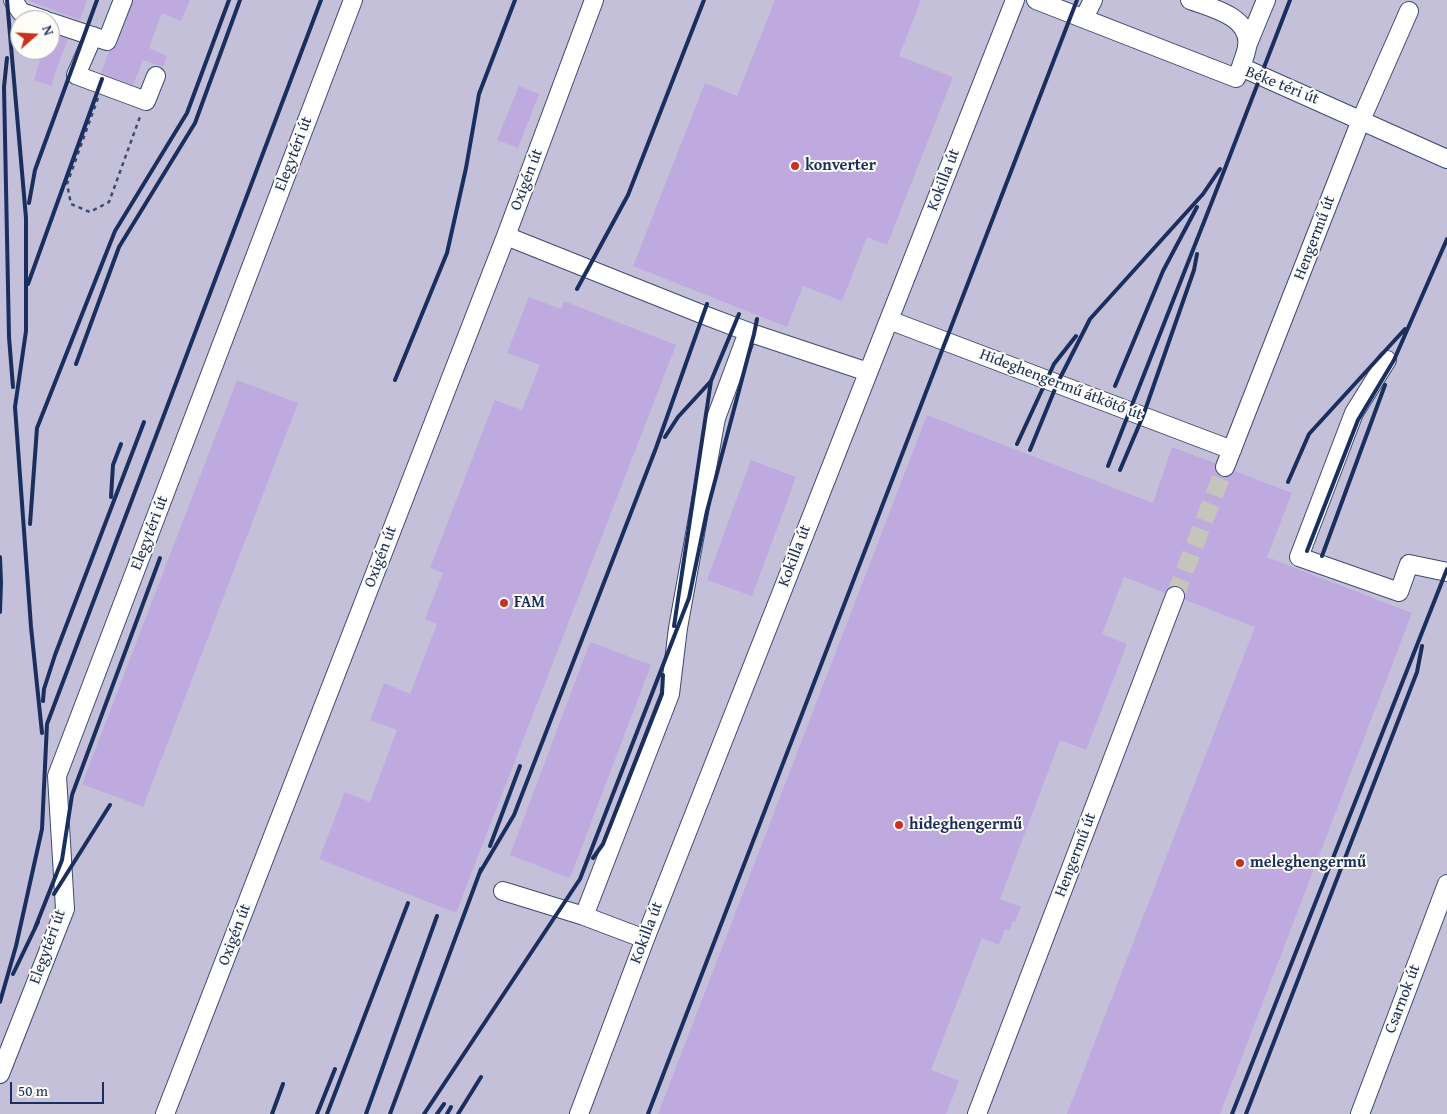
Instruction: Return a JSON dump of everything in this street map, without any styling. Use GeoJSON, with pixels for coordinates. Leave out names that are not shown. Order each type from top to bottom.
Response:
{"type":"FeatureCollection","features":[{"type":"Feature","properties":{"kind":"lane"},"geometry":{"type":"LineString","coordinates":[[0,3],[12,0]]}},
{"type":"Feature","properties":{"kind":"lane"},"geometry":{"type":"LineString","coordinates":[[60,25],[107,41],[123,0]]}},
{"type":"Feature","properties":{"kind":"lane","name":"Elegytéri út"},"geometry":{"type":"LineString","coordinates":[[0,1074],[64,909],[57,776],[353,0]]}},
{"type":"Feature","properties":{"kind":"lane","name":"Oxigén út"},"geometry":{"type":"LineString","coordinates":[[166,1114],[506,236],[594,0]]}},
{"type":"Feature","properties":{"kind":"lane","name":"Kokilla út"},"geometry":{"type":"LineString","coordinates":[[579,1114],[645,939],[1015,0]]}},
{"type":"Feature","properties":{"kind":"lane","name":"Béke téri út"},"geometry":{"type":"LineString","coordinates":[[1036,0],[1236,78],[1241,67],[1447,159]]}},
{"type":"Feature","properties":{"kind":"lane"},"geometry":{"type":"LineString","coordinates":[[1084,18],[1093,0]]}},
{"type":"Feature","properties":{"kind":"lane"},"geometry":{"type":"LineString","coordinates":[[1190,0],[1238,21],[1246,32],[1247,46]]}},
{"type":"Feature","properties":{"kind":"lane"},"geometry":{"type":"LineString","coordinates":[[1241,67],[1247,46],[1266,0]]}},
{"type":"Feature","properties":{"kind":"lane","name":"Hengermű út"},"geometry":{"type":"LineString","coordinates":[[1225,467],[1360,120],[1409,10]]}},
{"type":"Feature","properties":{"kind":"lane"},"geometry":{"type":"LineString","coordinates":[[92,36],[76,75],[146,102],[156,76]]}},
{"type":"Feature","properties":{"kind":"lane"},"geometry":{"type":"LineString","coordinates":[[506,236],[748,332],[868,372]]}},
{"type":"Feature","properties":{"kind":"lane","name":"Hideghengermű átkötő út"},"geometry":{"type":"LineString","coordinates":[[889,320],[1232,450]]}},
{"type":"Feature","properties":{"kind":"lane"},"geometry":{"type":"LineString","coordinates":[[584,916],[670,694],[678,628],[716,418],[748,332]]}},
{"type":"Feature","properties":{"kind":"lane"},"geometry":{"type":"LineString","coordinates":[[1387,360],[1354,413],[1299,558],[1400,592],[1409,564],[1447,572]]}},
{"type":"Feature","properties":{"kind":"lane","name":"Hengermű út"},"geometry":{"type":"LineString","coordinates":[[977,1114],[1175,596]]}},
{"type":"Feature","properties":{"kind":"lane","name":"Csarnok út"},"geometry":{"type":"LineString","coordinates":[[1360,1114],[1447,884]]}},
{"type":"Feature","properties":{"kind":"lane"},"geometry":{"type":"LineString","coordinates":[[503,892],[584,916],[645,939]]}},
{"type":"Feature","properties":{"kind":"path"},"geometry":{"type":"LineString","coordinates":[[103,85],[67,184],[71,204],[90,212],[108,202],[146,102]]}},
{"type":"Feature","properties":{"kind":"shaded area"},"geometry":{"type":"Polygon","coordinates":[[[0,0],[1447,0],[1447,1114],[0,1114],[0,0]]]}},
{"type":"Feature","properties":{"kind":"building"},"geometry":{"type":"Polygon","coordinates":[[[87,0],[80,20],[60,13],[60,10],[53,10],[29,1],[87,0]]]}},
{"type":"Feature","properties":{"kind":"building"},"geometry":{"type":"Polygon","coordinates":[[[133,0],[190,0],[181,21],[162,13],[149,48],[167,56],[163,67],[143,60],[133,85],[101,73],[109,51],[117,45],[133,0]]]}},
{"type":"Feature","properties":{"kind":"building","name":"konverter"},"geometry":{"type":"Polygon","coordinates":[[[775,0],[921,0],[899,56],[953,77],[887,245],[867,237],[842,301],[803,286],[787,327],[633,266],[705,83],[737,96],[775,0]]]}},
{"type":"Feature","properties":{"kind":"building"},"geometry":{"type":"Polygon","coordinates":[[[60,36],[68,39],[60,60],[60,36]]]}},
{"type":"Feature","properties":{"kind":"building"},"geometry":{"type":"Polygon","coordinates":[[[40,60],[60,60],[52,86],[34,80],[40,60]]]}},
{"type":"Feature","properties":{"kind":"building"},"geometry":{"type":"Polygon","coordinates":[[[519,86],[539,94],[518,148],[497,140],[519,86]]]}},
{"type":"Feature","properties":{"kind":"building","name":"FAM"},"geometry":{"type":"Polygon","coordinates":[[[529,297],[561,309],[564,301],[676,345],[456,913],[319,859],[345,792],[370,802],[397,730],[370,720],[384,683],[410,694],[437,624],[425,619],[443,573],[430,568],[495,400],[522,410],[540,365],[507,353],[529,297]]]}},
{"type":"Feature","properties":{"kind":"building"},"geometry":{"type":"Polygon","coordinates":[[[237,380],[298,403],[143,807],[82,784],[237,380]]]}},
{"type":"Feature","properties":{"kind":"building","name":"hideghengermű"},"geometry":{"type":"Polygon","coordinates":[[[927,415],[1153,503],[1172,447],[1215,463],[1216,473],[1222,477],[1231,476],[1235,471],[1292,493],[1267,557],[1412,613],[1220,1114],[1067,1114],[1255,627],[1185,600],[1184,590],[1178,586],[1169,588],[1165,593],[1124,577],[1102,634],[1127,644],[1086,750],[1060,740],[1000,899],[1021,907],[1009,931],[1005,929],[999,945],[982,938],[931,1070],[959,1081],[946,1114],[658,1114],[927,415]]]}},
{"type":"Feature","properties":{"kind":"building"},"geometry":{"type":"Polygon","coordinates":[[[751,460],[796,477],[752,596],[707,580],[751,460]]]}},
{"type":"Feature","properties":{"kind":"building"},"geometry":{"type":"Polygon","coordinates":[[[590,642],[651,665],[570,878],[510,855],[590,642]]]}},
{"type":"Feature","properties":{"kind":"tunnel"},"geometry":{"type":"LineString","coordinates":[[1175,596],[1225,467]]}},
{"type":"Feature","properties":{"kind":"railway"},"geometry":{"type":"LineString","coordinates":[[7,0],[26,218],[26,331],[15,407],[31,627],[42,733]]}},
{"type":"Feature","properties":{"kind":"railway"},"geometry":{"type":"LineString","coordinates":[[29,203],[35,170],[97,0]]}},
{"type":"Feature","properties":{"kind":"railway"},"geometry":{"type":"LineString","coordinates":[[30,524],[37,428],[115,231],[187,113],[229,0]]}},
{"type":"Feature","properties":{"kind":"railway"},"geometry":{"type":"LineString","coordinates":[[76,364],[119,247],[195,123],[240,0]]}},
{"type":"Feature","properties":{"kind":"railway"},"geometry":{"type":"LineString","coordinates":[[0,1002],[16,946],[42,829],[47,724],[321,0]]}},
{"type":"Feature","properties":{"kind":"railway"},"geometry":{"type":"LineString","coordinates":[[395,380],[447,253],[466,168],[479,94],[515,0]]}},
{"type":"Feature","properties":{"kind":"railway"},"geometry":{"type":"LineString","coordinates":[[577,289],[628,195],[704,0]]}},
{"type":"Feature","properties":{"kind":"railway"},"geometry":{"type":"LineString","coordinates":[[648,1114],[1077,0]]}},
{"type":"Feature","properties":{"kind":"railway"},"geometry":{"type":"LineString","coordinates":[[1108,466],[1290,0]]}},
{"type":"Feature","properties":{"kind":"railway"},"geometry":{"type":"LineString","coordinates":[[7,58],[4,87],[9,337],[13,387]]}},
{"type":"Feature","properties":{"kind":"railway"},"geometry":{"type":"LineString","coordinates":[[28,284],[102,79]]}},
{"type":"Feature","properties":{"kind":"railway"},"geometry":{"type":"LineString","coordinates":[[1030,450],[1057,384],[1090,319],[1203,194],[1220,169]]}},
{"type":"Feature","properties":{"kind":"railway"},"geometry":{"type":"LineString","coordinates":[[1115,386],[1163,271],[1197,207]]}},
{"type":"Feature","properties":{"kind":"railway"},"geometry":{"type":"LineString","coordinates":[[1307,551],[1358,420],[1394,360],[1447,239]]}},
{"type":"Feature","properties":{"kind":"railway"},"geometry":{"type":"LineString","coordinates":[[1120,470],[1143,416],[1194,270],[1197,254]]}},
{"type":"Feature","properties":{"kind":"railway"},"geometry":{"type":"LineString","coordinates":[[479,874],[514,815],[656,448],[707,304]]}},
{"type":"Feature","properties":{"kind":"railway"},"geometry":{"type":"LineString","coordinates":[[665,437],[678,417],[711,381],[739,314]]}},
{"type":"Feature","properties":{"kind":"railway"},"geometry":{"type":"LineString","coordinates":[[424,1114],[580,879],[689,598],[707,511],[757,319]]}},
{"type":"Feature","properties":{"kind":"railway"},"geometry":{"type":"LineString","coordinates":[[1288,482],[1309,434],[1405,329]]}},
{"type":"Feature","properties":{"kind":"railway"},"geometry":{"type":"LineString","coordinates":[[1017,444],[1054,364],[1076,336]]}},
{"type":"Feature","properties":{"kind":"railway"},"geometry":{"type":"LineString","coordinates":[[674,626],[711,381]]}},
{"type":"Feature","properties":{"kind":"railway"},"geometry":{"type":"LineString","coordinates":[[1322,556],[1385,385]]}},
{"type":"Feature","properties":{"kind":"railway"},"geometry":{"type":"LineString","coordinates":[[43,701],[44,689],[55,655],[144,422]]}},
{"type":"Feature","properties":{"kind":"railway"},"geometry":{"type":"LineString","coordinates":[[111,497],[113,465],[121,444]]}},
{"type":"Feature","properties":{"kind":"railway"},"geometry":{"type":"LineString","coordinates":[[0,557],[0,612]]}},
{"type":"Feature","properties":{"kind":"railway"},"geometry":{"type":"LineString","coordinates":[[35,928],[62,860],[72,795],[160,558]]}},
{"type":"Feature","properties":{"kind":"railway"},"geometry":{"type":"LineString","coordinates":[[1232,1114],[1447,569]]}},
{"type":"Feature","properties":{"kind":"railway"},"geometry":{"type":"LineString","coordinates":[[1246,1114],[1417,672],[1422,646]]}},
{"type":"Feature","properties":{"kind":"railway"},"geometry":{"type":"LineString","coordinates":[[593,858],[603,844],[662,694],[663,675]]}},
{"type":"Feature","properties":{"kind":"railway"},"geometry":{"type":"LineString","coordinates":[[490,846],[520,766]]}},
{"type":"Feature","properties":{"kind":"railway"},"geometry":{"type":"LineString","coordinates":[[54,894],[110,805]]}},
{"type":"Feature","properties":{"kind":"railway"},"geometry":{"type":"LineString","coordinates":[[390,1114],[481,869]]}},
{"type":"Feature","properties":{"kind":"railway"},"geometry":{"type":"LineString","coordinates":[[327,1114],[408,903]]}},
{"type":"Feature","properties":{"kind":"railway"},"geometry":{"type":"LineString","coordinates":[[366,1114],[437,916]]}},
{"type":"Feature","properties":{"kind":"railway"},"geometry":{"type":"LineString","coordinates":[[13,974],[38,922]]}},
{"type":"Feature","properties":{"kind":"railway"},"geometry":{"type":"LineString","coordinates":[[317,1114],[335,1069]]}},
{"type":"Feature","properties":{"kind":"railway"},"geometry":{"type":"LineString","coordinates":[[458,1114],[481,1077]]}},
{"type":"Feature","properties":{"kind":"railway"},"geometry":{"type":"LineString","coordinates":[[272,1114],[283,1084]]}},
{"type":"Feature","properties":{"kind":"railway"},"geometry":{"type":"LineString","coordinates":[[437,1114],[444,1104]]}},
{"type":"Feature","properties":{"kind":"railway"},"geometry":{"type":"LineString","coordinates":[[447,1114],[451,1107]]}},
{"type":"Feature","properties":{"kind":"place","name":"konverter"},"geometry":{"type":"Point","coordinates":[795,166]}},
{"type":"Feature","properties":{"kind":"place","name":"FAM"},"geometry":{"type":"Point","coordinates":[504,603]}},
{"type":"Feature","properties":{"kind":"place","name":"hideghengermű"},"geometry":{"type":"Point","coordinates":[899,825]}},
{"type":"Feature","properties":{"kind":"place","name":"meleghengermű"},"geometry":{"type":"Point","coordinates":[1240,863]}}]}
